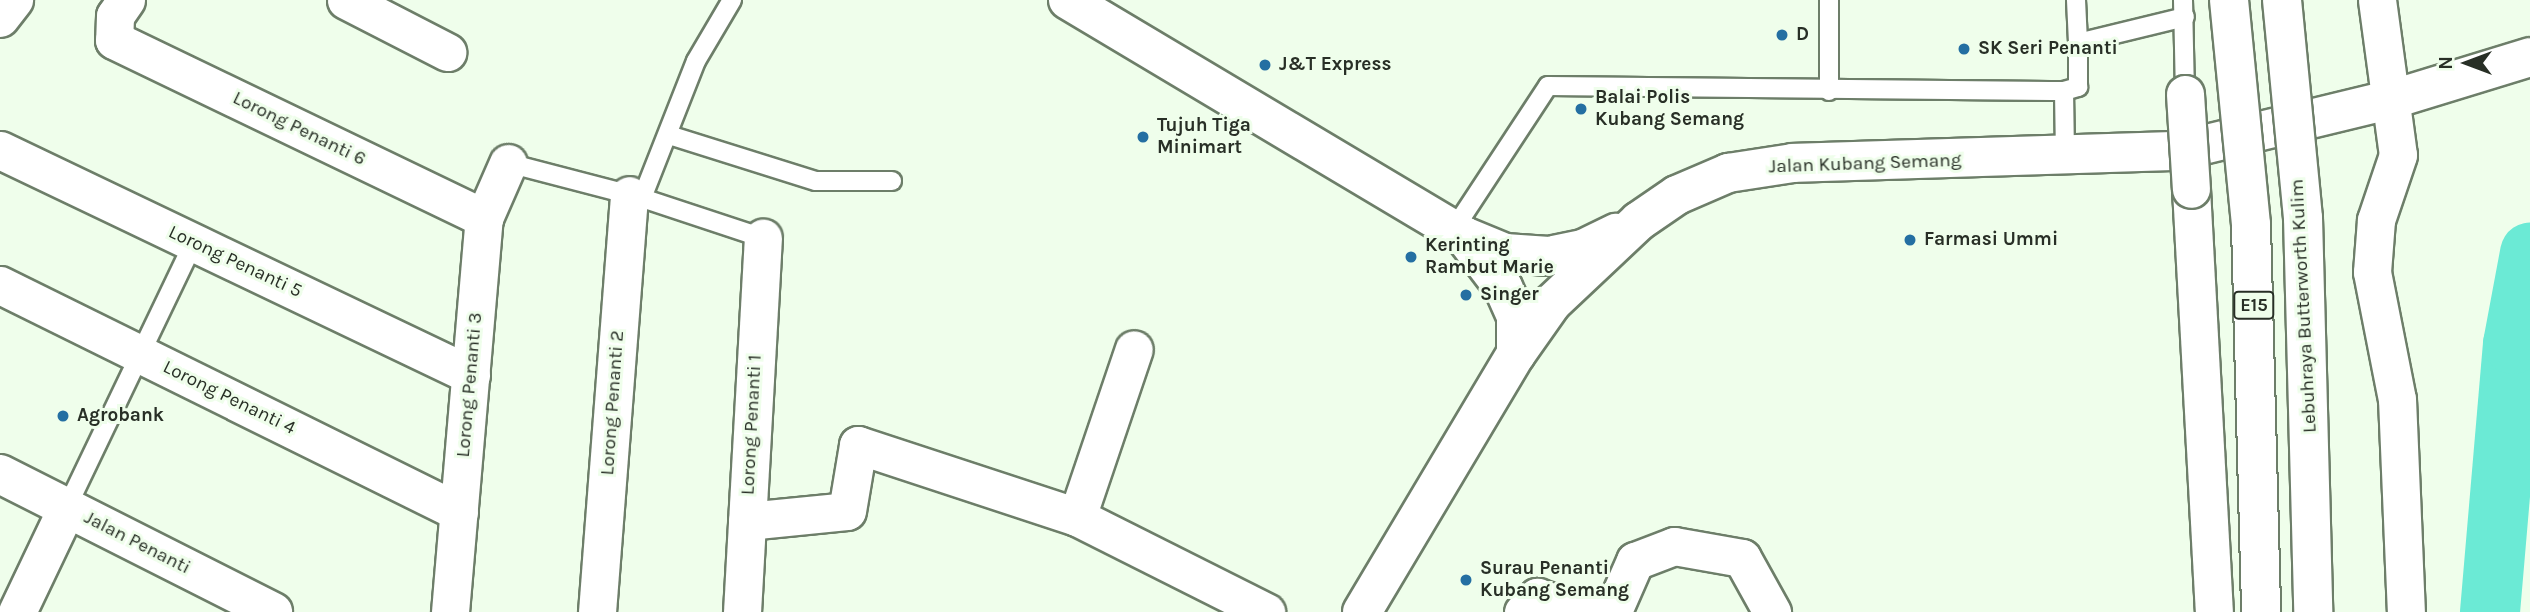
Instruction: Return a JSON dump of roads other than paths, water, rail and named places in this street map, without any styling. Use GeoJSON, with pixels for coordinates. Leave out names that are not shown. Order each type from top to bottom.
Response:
{"type":"FeatureCollection","features":[{"type":"Feature","properties":{"kind":"main road"},"geometry":{"type":"LineString","coordinates":[[0,18],[13,0]]}},
{"type":"Feature","properties":{"kind":"main road"},"geometry":{"type":"LineString","coordinates":[[1068,0],[1459,232],[1505,253],[1549,256],[1583,249],[1639,222]]}},
{"type":"Feature","properties":{"kind":"main road","name":"E15"},"geometry":{"type":"LineString","coordinates":[[2230,0],[2251,225],[2261,612]]}},
{"type":"Feature","properties":{"kind":"main road","name":"Lebuhraya Butterworth Kulim"},"geometry":{"type":"LineString","coordinates":[[2282,0],[2303,218],[2313,612]]}},
{"type":"Feature","properties":{"kind":"main road","name":"Jalan Kubang Semang"},"geometry":{"type":"LineString","coordinates":[[1364,612],[1516,354],[1552,303],[1639,222],[1677,195],[1728,173],[1793,163],[2065,157],[2178,151],[2402,96],[2530,57]]}},
{"type":"Feature","properties":{"kind":"main road"},"geometry":{"type":"LineString","coordinates":[[1459,232],[1503,287],[1516,316],[1516,354]]}},
{"type":"Feature","properties":{"kind":"main road","name":"Jalan Penanti"},"geometry":{"type":"LineString","coordinates":[[0,474],[273,612]]}},
{"type":"Feature","properties":{"kind":"street","name":"Lorong Penanti 6"},"geometry":{"type":"LineString","coordinates":[[125,0],[115,16],[114,40],[484,218]]}},
{"type":"Feature","properties":{"kind":"street"},"geometry":{"type":"LineString","coordinates":[[346,0],[447,52]]}},
{"type":"Feature","properties":{"kind":"street"},"geometry":{"type":"LineString","coordinates":[[2377,0],[2402,96],[2398,155],[2376,220],[2372,272],[2397,399],[2406,612]]}},
{"type":"Feature","properties":{"kind":"street"},"geometry":{"type":"LineString","coordinates":[[2185,94],[2214,612]]}},
{"type":"Feature","properties":{"kind":"street","name":"Lorong Penanti 5"},"geometry":{"type":"LineString","coordinates":[[0,150],[471,375]]}},
{"type":"Feature","properties":{"kind":"street","name":"Lorong Penanti 3"},"geometry":{"type":"LineString","coordinates":[[450,612],[484,218],[508,163]]}},
{"type":"Feature","properties":{"kind":"street","name":"Lorong Penanti 2"},"geometry":{"type":"LineString","coordinates":[[597,612],[636,196]]}},
{"type":"Feature","properties":{"kind":"street","name":"Lorong Penanti 1"},"geometry":{"type":"LineString","coordinates":[[742,612],[762,238]]}},
{"type":"Feature","properties":{"kind":"street","name":"Lorong Penanti 4"},"geometry":{"type":"LineString","coordinates":[[0,285],[459,512]]}},
{"type":"Feature","properties":{"kind":"street"},"geometry":{"type":"LineString","coordinates":[[1077,517],[1134,349]]}},
{"type":"Feature","properties":{"kind":"street"},"geometry":{"type":"LineString","coordinates":[[747,521],[847,511],[858,445],[1077,517],[1266,612]]}},
{"type":"Feature","properties":{"kind":"street"},"geometry":{"type":"LineString","coordinates":[[16,612],[66,507]]}},
{"type":"Feature","properties":{"kind":"street"},"geometry":{"type":"LineString","coordinates":[[1602,612],[1613,611],[1635,561],[1674,546],[1742,558],[1772,612]]}},
{"type":"Feature","properties":{"kind":"street"},"geometry":{"type":"LineString","coordinates":[[1523,612],[1537,597],[1584,612]]}},
{"type":"Feature","properties":{"kind":"lane"},"geometry":{"type":"LineString","coordinates":[[636,196],[669,135],[696,61],[732,0]]}},
{"type":"Feature","properties":{"kind":"lane"},"geometry":{"type":"LineString","coordinates":[[1829,0],[1829,91]]}},
{"type":"Feature","properties":{"kind":"lane"},"geometry":{"type":"LineString","coordinates":[[1459,232],[1548,86],[1829,91],[2064,91],[2078,87],[2076,0]]}},
{"type":"Feature","properties":{"kind":"lane"},"geometry":{"type":"LineString","coordinates":[[2078,43],[2184,8],[2185,94]]}},
{"type":"Feature","properties":{"kind":"lane"},"geometry":{"type":"LineString","coordinates":[[2064,91],[2065,157]]}},
{"type":"Feature","properties":{"kind":"lane"},"geometry":{"type":"LineString","coordinates":[[669,135],[816,181],[892,181]]}},
{"type":"Feature","properties":{"kind":"lane"},"geometry":{"type":"LineString","coordinates":[[508,163],[636,196],[762,238]]}},
{"type":"Feature","properties":{"kind":"lane"},"geometry":{"type":"LineString","coordinates":[[66,507],[194,242]]}},
{"type":"Feature","properties":{"kind":"waterway"},"geometry":{"type":"LineString","coordinates":[[2490,612],[2513,344],[2530,253]]}},
{"type":"Feature","properties":{"kind":"place","name":"D"},"geometry":{"type":"Point","coordinates":[1782,35]}},
{"type":"Feature","properties":{"kind":"place","name":"SK Seri Penanti"},"geometry":{"type":"Point","coordinates":[1964,49]}},
{"type":"Feature","properties":{"kind":"place","name":"J&T Express"},"geometry":{"type":"Point","coordinates":[1265,65]}},
{"type":"Feature","properties":{"kind":"place","name":"Balai Polis Kubang Semang"},"geometry":{"type":"Point","coordinates":[1581,109]}},
{"type":"Feature","properties":{"kind":"place","name":"Tujuh Tiga Minimart"},"geometry":{"type":"Point","coordinates":[1143,137]}},
{"type":"Feature","properties":{"kind":"place","name":"Farmasi Ummi"},"geometry":{"type":"Point","coordinates":[1910,240]}},
{"type":"Feature","properties":{"kind":"place","name":"Kerinting Rambut Marie"},"geometry":{"type":"Point","coordinates":[1411,257]}},
{"type":"Feature","properties":{"kind":"place","name":"Singer"},"geometry":{"type":"Point","coordinates":[1466,295]}},
{"type":"Feature","properties":{"kind":"place","name":"Agrobank"},"geometry":{"type":"Point","coordinates":[63,416]}},
{"type":"Feature","properties":{"kind":"place","name":"Surau Penanti Kubang Semang"},"geometry":{"type":"Point","coordinates":[1466,580]}}]}
